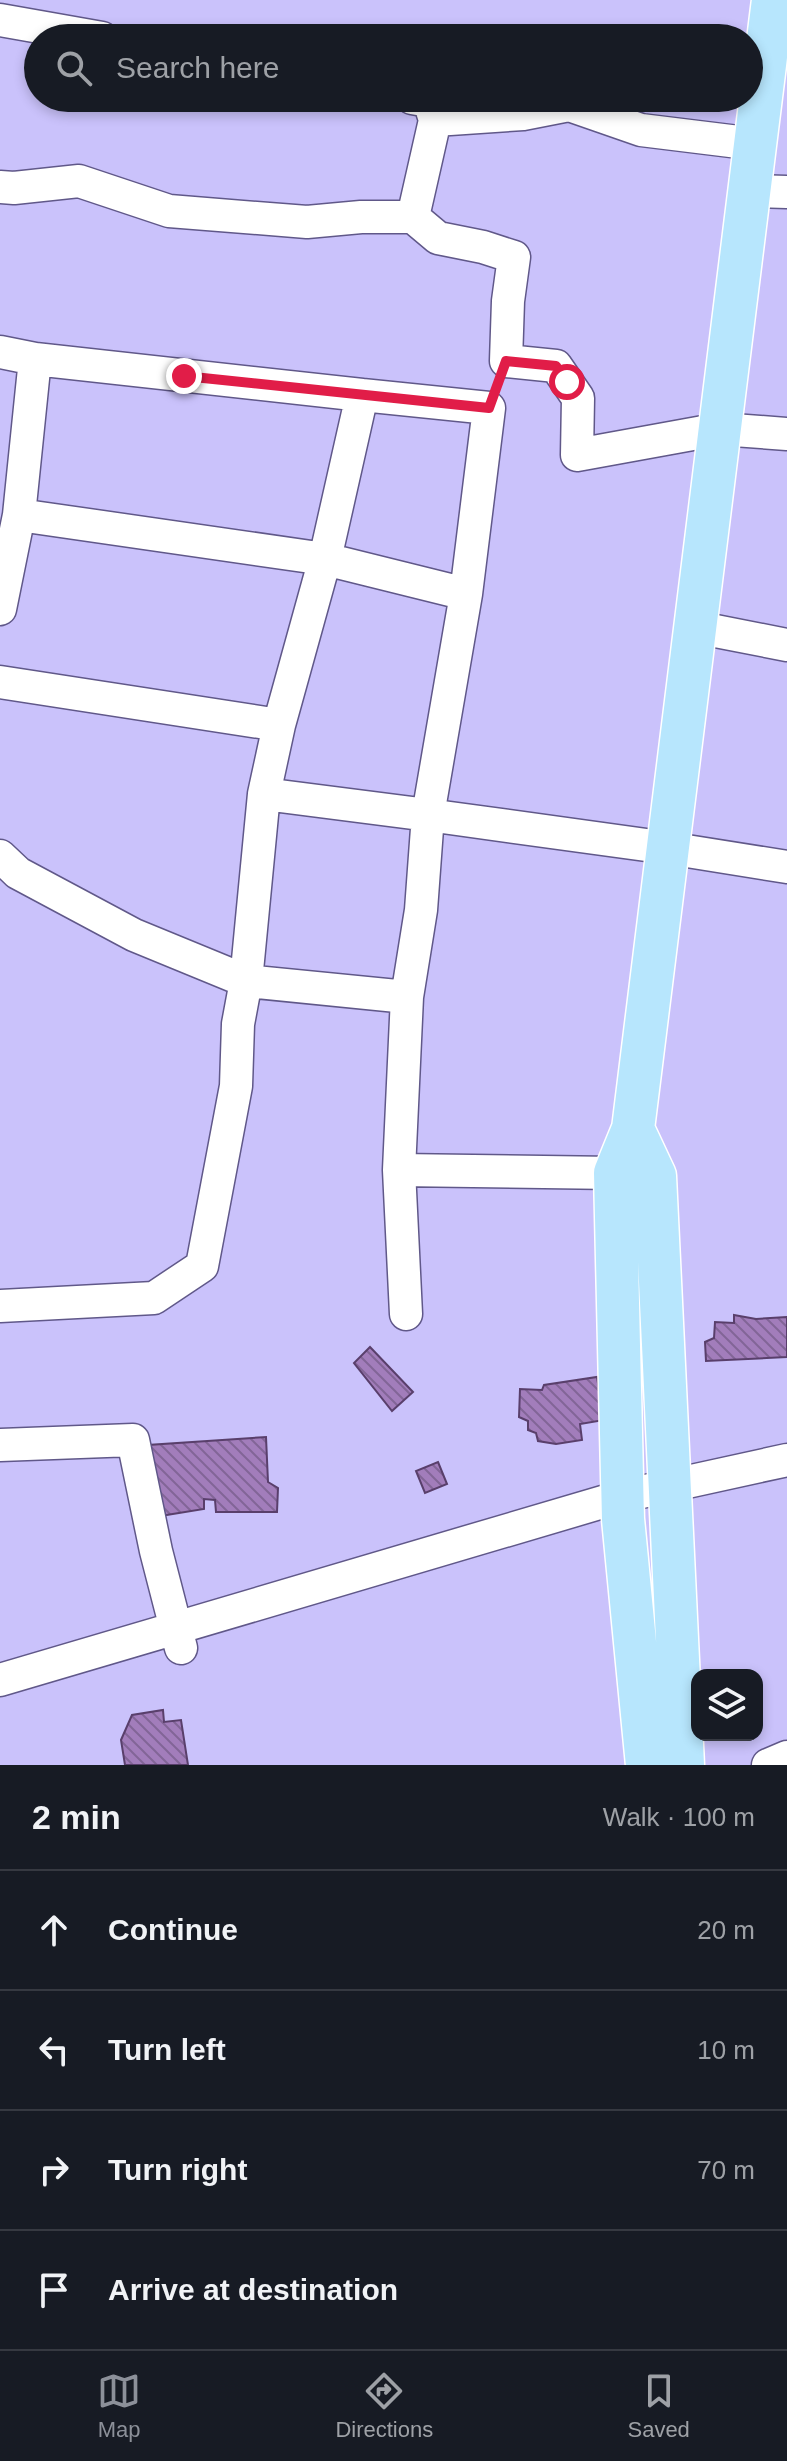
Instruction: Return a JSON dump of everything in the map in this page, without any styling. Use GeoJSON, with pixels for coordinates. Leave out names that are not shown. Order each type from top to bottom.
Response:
{"type":"FeatureCollection","features":[{"type":"Feature","properties":{"kind":"main road"},"geometry":{"type":"LineString","coordinates":[[763,80],[773,0]]}},
{"type":"Feature","properties":{"kind":"main road"},"geometry":{"type":"LineString","coordinates":[[647,1765],[623,1508],[615,1173],[633,1129],[720,429],[768,192],[755,144],[759,112]]}},
{"type":"Feature","properties":{"kind":"main road"},"geometry":{"type":"LineString","coordinates":[[633,1129],[655,1176],[683,1765]]}},
{"type":"Feature","properties":{"kind":"street"},"geometry":{"type":"LineString","coordinates":[[0,20],[24,24]]}},
{"type":"Feature","properties":{"kind":"street"},"geometry":{"type":"LineString","coordinates":[[413,217],[423,112]]}},
{"type":"Feature","properties":{"kind":"street"},"geometry":{"type":"LineString","coordinates":[[483,112],[533,112]]}},
{"type":"Feature","properties":{"kind":"street"},"geometry":{"type":"LineString","coordinates":[[589,112],[641,130],[755,144]]}},
{"type":"Feature","properties":{"kind":"street"},"geometry":{"type":"LineString","coordinates":[[0,187],[79,181],[169,211],[307,222],[361,217],[413,217],[438,238],[514,257],[508,301],[506,361],[489,408],[466,594],[428,815],[421,910],[407,997],[399,1170],[406,1314]]}},
{"type":"Feature","properties":{"kind":"street"},"geometry":{"type":"LineString","coordinates":[[0,352],[35,359],[489,408]]}},
{"type":"Feature","properties":{"kind":"street"},"geometry":{"type":"LineString","coordinates":[[0,609],[19,515],[35,359]]}},
{"type":"Feature","properties":{"kind":"street"},"geometry":{"type":"LineString","coordinates":[[506,361],[556,366],[578,398],[577,455],[720,429],[787,434]]}},
{"type":"Feature","properties":{"kind":"street"},"geometry":{"type":"LineString","coordinates":[[0,1306],[154,1298],[202,1266],[236,1086],[238,1024],[246,981],[264,794],[279,725],[325,559],[362,395]]}},
{"type":"Feature","properties":{"kind":"street"},"geometry":{"type":"LineString","coordinates":[[19,515],[325,559],[466,594]]}},
{"type":"Feature","properties":{"kind":"street"},"geometry":{"type":"LineString","coordinates":[[695,627],[787,645]]}},
{"type":"Feature","properties":{"kind":"street"},"geometry":{"type":"LineString","coordinates":[[0,682],[279,725]]}},
{"type":"Feature","properties":{"kind":"street"},"geometry":{"type":"LineString","coordinates":[[264,794],[787,867]]}},
{"type":"Feature","properties":{"kind":"street"},"geometry":{"type":"LineString","coordinates":[[0,856],[18,873],[134,935],[246,981],[407,997]]}},
{"type":"Feature","properties":{"kind":"street"},"geometry":{"type":"LineString","coordinates":[[399,1170],[615,1173]]}},
{"type":"Feature","properties":{"kind":"street"},"geometry":{"type":"LineString","coordinates":[[0,1445],[133,1440],[156,1551],[179,1639]]}},
{"type":"Feature","properties":{"kind":"street"},"geometry":{"type":"LineString","coordinates":[[671,1498],[787,1460]]}},
{"type":"Feature","properties":{"kind":"street"},"geometry":{"type":"LineString","coordinates":[[0,1698],[179,1639],[623,1508],[787,1481]]}},
{"type":"Feature","properties":{"kind":"street"},"geometry":{"type":"LineString","coordinates":[[0,1680],[179,1639]]}},
{"type":"Feature","properties":{"kind":"street"},"geometry":{"type":"LineString","coordinates":[[768,1765],[787,1757]]}},
{"type":"Feature","properties":{"kind":"building"},"geometry":{"type":"Polygon","coordinates":[[[734,1315],[756,1319],[787,1317],[787,1357],[706,1361],[705,1342],[714,1338],[715,1322],[734,1323],[734,1315]]]}},
{"type":"Feature","properties":{"kind":"building"},"geometry":{"type":"Polygon","coordinates":[[[370,1347],[413,1392],[392,1411],[354,1363],[370,1347]]]}},
{"type":"Feature","properties":{"kind":"building"},"geometry":{"type":"Polygon","coordinates":[[[597,1377],[604,1420],[580,1424],[582,1440],[556,1444],[538,1441],[536,1433],[528,1430],[528,1421],[519,1417],[520,1389],[542,1390],[544,1385],[597,1377]]]}},
{"type":"Feature","properties":{"kind":"building"},"geometry":{"type":"Polygon","coordinates":[[[266,1437],[268,1482],[278,1488],[277,1512],[216,1512],[215,1500],[204,1499],[204,1509],[154,1517],[148,1445],[266,1437]]]}},
{"type":"Feature","properties":{"kind":"building"},"geometry":{"type":"Polygon","coordinates":[[[438,1462],[447,1484],[425,1493],[416,1471],[438,1462]]]}},
{"type":"Feature","properties":{"kind":"building"},"geometry":{"type":"Polygon","coordinates":[[[163,1710],[164,1722],[181,1720],[188,1765],[125,1765],[121,1740],[132,1715],[163,1710]]]}},
{"type":"Feature","properties":{"kind":"route"},"geometry":{"type":"LineString","coordinates":[[184,376],[489,408],[506,361],[556,366],[567,382]]}}]}
